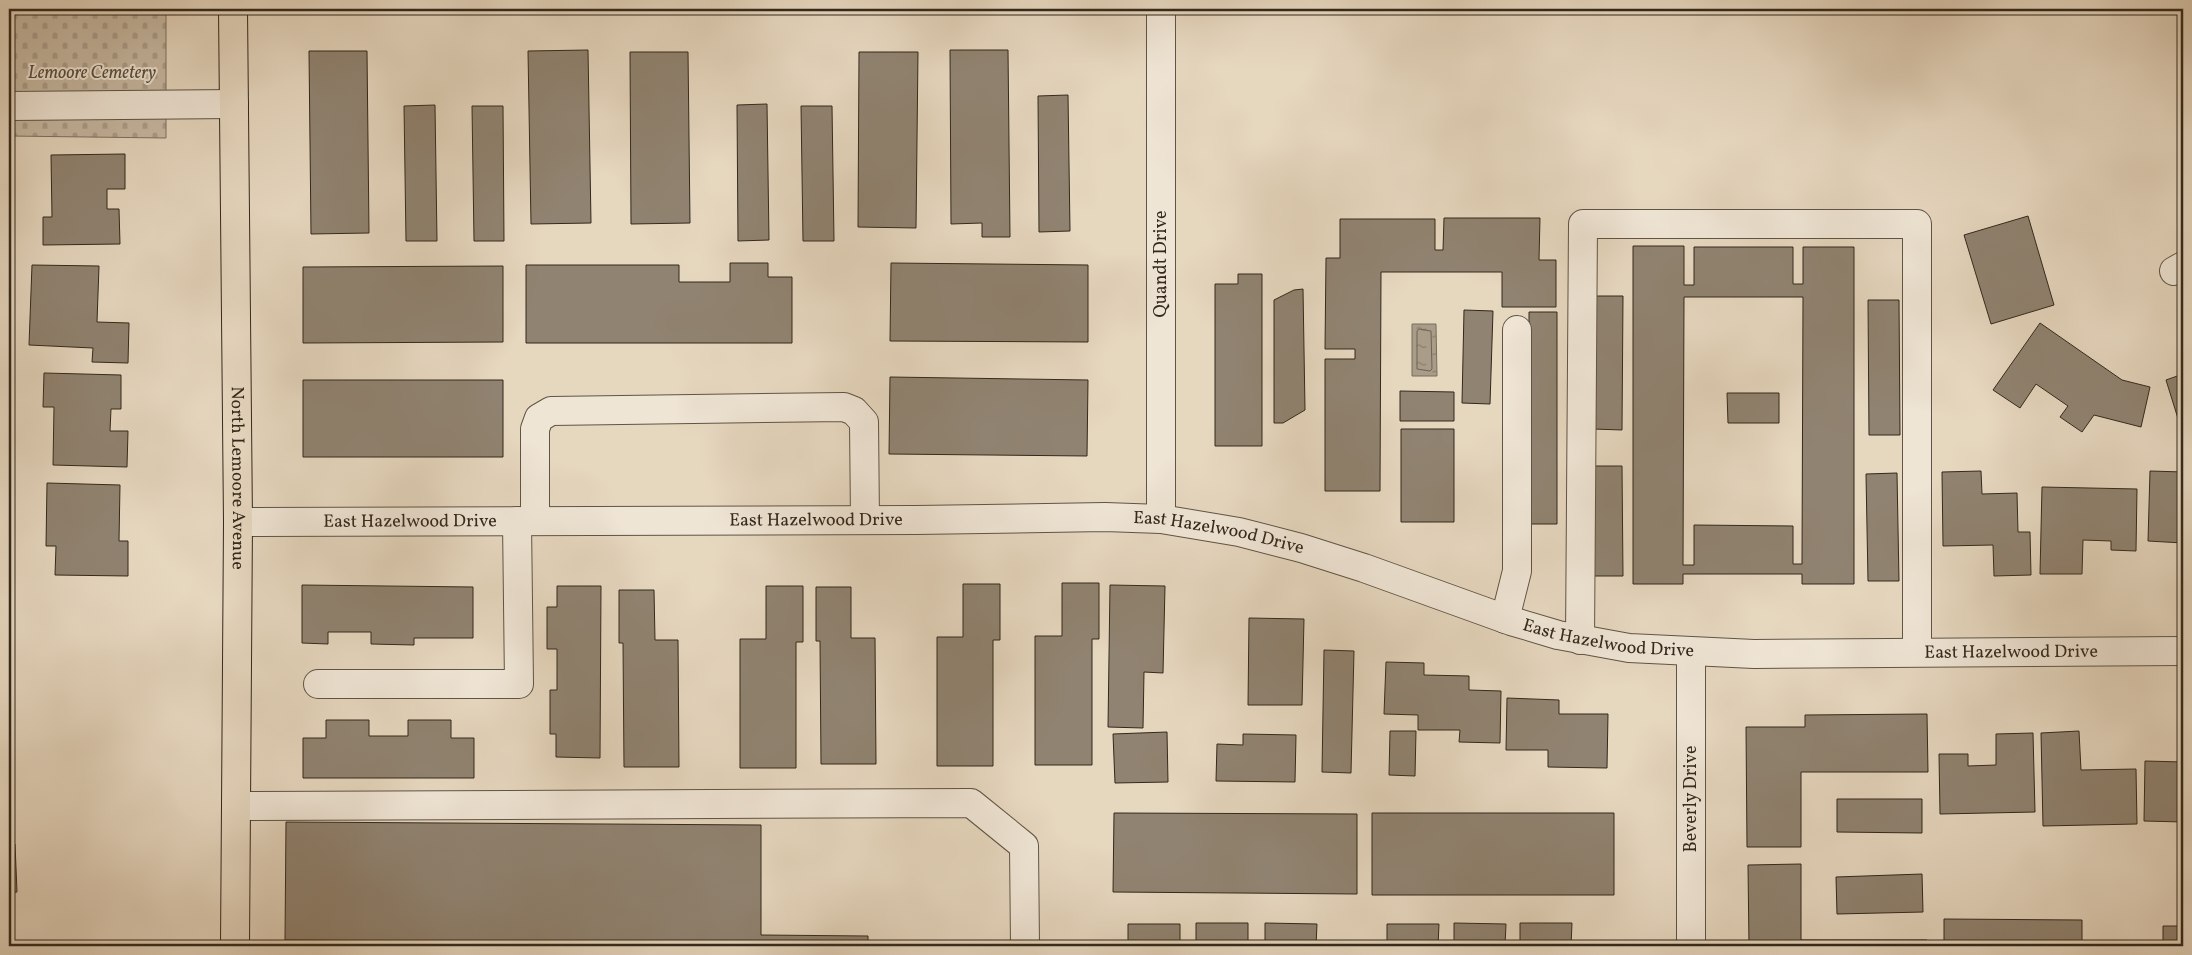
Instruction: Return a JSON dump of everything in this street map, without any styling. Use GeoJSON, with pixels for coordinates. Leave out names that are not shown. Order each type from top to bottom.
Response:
{"type":"FeatureCollection","features":[{"type":"Feature","properties":{"kind":"main road","name":"North Lemoore Avenue"},"geometry":{"type":"LineString","coordinates":[[232,9],[238,522],[236,946]]}},
{"type":"Feature","properties":{"kind":"street","name":"Quandt Drive"},"geometry":{"type":"LineString","coordinates":[[1161,9],[1161,519]]}},
{"type":"Feature","properties":{"kind":"street"},"geometry":{"type":"LineString","coordinates":[[9,106],[234,104]]}},
{"type":"Feature","properties":{"kind":"street"},"geometry":{"type":"LineString","coordinates":[[1580,640],[1583,224],[1917,224],[1917,652]]}},
{"type":"Feature","properties":{"kind":"street"},"geometry":{"type":"LineString","coordinates":[[1505,619],[1517,571],[1517,330]]}},
{"type":"Feature","properties":{"kind":"street"},"geometry":{"type":"LineString","coordinates":[[318,684],[519,684],[526,521],[535,429],[540,418],[551,412],[844,407],[854,411],[864,422],[865,520]]}},
{"type":"Feature","properties":{"kind":"street","name":"East Hazelwood Drive"},"geometry":{"type":"LineString","coordinates":[[238,522],[865,520],[1105,517],[1161,519],[1239,532],[1302,548],[1505,619],[1580,640],[1629,648],[1754,654],[2183,651]]}},
{"type":"Feature","properties":{"kind":"street","name":"Beverly Drive"},"geometry":{"type":"LineString","coordinates":[[1691,946],[1692,652]]}},
{"type":"Feature","properties":{"kind":"street"},"geometry":{"type":"LineString","coordinates":[[236,806],[971,804],[1024,846],[1025,946]]}},
{"type":"Feature","properties":{"kind":"green space","name":"Lemoore Cemetery"},"geometry":{"type":"Polygon","coordinates":[[[9,9],[166,9],[166,138],[9,136],[9,9]]]}},
{"type":"Feature","properties":{"kind":"water"},"geometry":{"type":"Polygon","coordinates":[[[1412,324],[1436,324],[1437,376],[1412,376],[1412,324]]]}},
{"type":"Feature","properties":{"kind":"building"},"geometry":{"type":"Polygon","coordinates":[[[588,50],[591,223],[531,224],[528,51],[588,50]]]}},
{"type":"Feature","properties":{"kind":"building"},"geometry":{"type":"Polygon","coordinates":[[[950,50],[1008,50],[1010,237],[982,237],[982,223],[951,224],[950,50]]]}},
{"type":"Feature","properties":{"kind":"building"},"geometry":{"type":"Polygon","coordinates":[[[309,51],[367,51],[369,233],[311,234],[309,51]]]}},
{"type":"Feature","properties":{"kind":"building"},"geometry":{"type":"Polygon","coordinates":[[[630,52],[688,52],[690,223],[631,224],[630,52]]]}},
{"type":"Feature","properties":{"kind":"building"},"geometry":{"type":"Polygon","coordinates":[[[859,52],[918,52],[916,228],[858,227],[859,52]]]}},
{"type":"Feature","properties":{"kind":"building"},"geometry":{"type":"Polygon","coordinates":[[[1068,95],[1070,231],[1039,232],[1038,96],[1068,95]]]}},
{"type":"Feature","properties":{"kind":"building"},"geometry":{"type":"Polygon","coordinates":[[[767,104],[769,240],[738,241],[737,105],[767,104]]]}},
{"type":"Feature","properties":{"kind":"building"},"geometry":{"type":"Polygon","coordinates":[[[435,105],[437,241],[406,241],[404,106],[435,105]]]}},
{"type":"Feature","properties":{"kind":"building"},"geometry":{"type":"Polygon","coordinates":[[[472,106],[503,106],[504,241],[474,241],[472,106]]]}},
{"type":"Feature","properties":{"kind":"building"},"geometry":{"type":"Polygon","coordinates":[[[801,106],[832,106],[834,241],[803,241],[801,106]]]}},
{"type":"Feature","properties":{"kind":"building"},"geometry":{"type":"Polygon","coordinates":[[[125,154],[125,189],[107,189],[107,209],[119,209],[120,244],[43,245],[43,217],[52,217],[51,155],[125,154]]]}},
{"type":"Feature","properties":{"kind":"building"},"geometry":{"type":"Polygon","coordinates":[[[2028,216],[2054,305],[1991,324],[1964,235],[2028,216]]]}},
{"type":"Feature","properties":{"kind":"building"},"geometry":{"type":"Polygon","coordinates":[[[1444,218],[1540,218],[1539,260],[1556,260],[1556,307],[1502,307],[1502,272],[1381,272],[1380,491],[1325,491],[1325,359],[1355,359],[1355,349],[1325,349],[1326,258],[1340,258],[1340,219],[1435,219],[1435,250],[1443,250],[1444,218]]]}},
{"type":"Feature","properties":{"kind":"building"},"geometry":{"type":"Polygon","coordinates":[[[1633,246],[1684,246],[1684,285],[1694,285],[1694,247],[1793,247],[1793,284],[1803,284],[1803,247],[1854,247],[1854,584],[1802,584],[1802,574],[1683,574],[1683,584],[1633,584],[1633,246]],[[1684,297],[1683,565],[1694,565],[1694,525],[1793,526],[1793,564],[1802,564],[1803,297],[1684,297]]]}},
{"type":"Feature","properties":{"kind":"building"},"geometry":{"type":"Polygon","coordinates":[[[730,263],[768,263],[768,277],[792,277],[792,343],[526,343],[526,265],[679,265],[679,282],[730,282],[730,263]]]}},
{"type":"Feature","properties":{"kind":"building"},"geometry":{"type":"Polygon","coordinates":[[[891,263],[1088,265],[1088,342],[890,341],[891,263]]]}},
{"type":"Feature","properties":{"kind":"building"},"geometry":{"type":"Polygon","coordinates":[[[32,265],[99,266],[97,322],[129,323],[128,363],[92,362],[93,348],[29,345],[32,265]]]}},
{"type":"Feature","properties":{"kind":"building"},"geometry":{"type":"Polygon","coordinates":[[[503,266],[503,342],[303,343],[303,267],[503,266]]]}},
{"type":"Feature","properties":{"kind":"building"},"geometry":{"type":"Polygon","coordinates":[[[1238,274],[1262,274],[1262,446],[1215,446],[1215,284],[1238,284],[1238,274]]]}},
{"type":"Feature","properties":{"kind":"building"},"geometry":{"type":"Polygon","coordinates":[[[1303,289],[1305,410],[1283,423],[1274,423],[1274,300],[1294,290],[1303,289]]]}},
{"type":"Feature","properties":{"kind":"building"},"geometry":{"type":"Polygon","coordinates":[[[1594,296],[1623,296],[1622,430],[1593,429],[1594,296]]]}},
{"type":"Feature","properties":{"kind":"building"},"geometry":{"type":"Polygon","coordinates":[[[1868,300],[1899,300],[1900,435],[1869,435],[1868,300]]]}},
{"type":"Feature","properties":{"kind":"building"},"geometry":{"type":"Polygon","coordinates":[[[1464,310],[1493,311],[1490,404],[1462,403],[1464,310]]]}},
{"type":"Feature","properties":{"kind":"building"},"geometry":{"type":"Polygon","coordinates":[[[1529,312],[1557,312],[1557,524],[1529,524],[1529,312]]]}},
{"type":"Feature","properties":{"kind":"building"},"geometry":{"type":"Polygon","coordinates":[[[2040,323],[2122,380],[2150,387],[2141,427],[2094,415],[2082,432],[2060,417],[2068,406],[2036,384],[2020,408],[1993,390],[2040,323]]]}},
{"type":"Feature","properties":{"kind":"building"},"geometry":{"type":"Polygon","coordinates":[[[44,373],[121,375],[121,409],[111,409],[110,431],[128,431],[127,467],[53,465],[54,407],[43,407],[44,373]]]}},
{"type":"Feature","properties":{"kind":"building"},"geometry":{"type":"Polygon","coordinates":[[[2183,374],[2183,424],[2180,425],[2166,380],[2183,374]]]}},
{"type":"Feature","properties":{"kind":"building"},"geometry":{"type":"Polygon","coordinates":[[[890,377],[1088,380],[1087,456],[889,454],[890,377]]]}},
{"type":"Feature","properties":{"kind":"building"},"geometry":{"type":"Polygon","coordinates":[[[303,380],[503,380],[503,457],[303,457],[303,380]]]}},
{"type":"Feature","properties":{"kind":"building"},"geometry":{"type":"Polygon","coordinates":[[[1400,391],[1454,392],[1454,421],[1400,421],[1400,391]]]}},
{"type":"Feature","properties":{"kind":"building"},"geometry":{"type":"Polygon","coordinates":[[[1727,393],[1779,393],[1779,423],[1728,423],[1727,393]]]}},
{"type":"Feature","properties":{"kind":"building"},"geometry":{"type":"Polygon","coordinates":[[[1401,429],[1454,429],[1454,522],[1401,522],[1401,429]]]}},
{"type":"Feature","properties":{"kind":"building"},"geometry":{"type":"Polygon","coordinates":[[[1593,466],[1622,466],[1623,576],[1594,576],[1593,466]]]}},
{"type":"Feature","properties":{"kind":"building"},"geometry":{"type":"Polygon","coordinates":[[[1981,471],[1982,494],[2017,493],[2018,532],[2030,532],[2031,575],[1994,576],[1993,545],[1943,546],[1942,472],[1981,471]]]}},
{"type":"Feature","properties":{"kind":"building"},"geometry":{"type":"Polygon","coordinates":[[[2150,471],[2183,472],[2183,543],[2148,541],[2150,471]]]}},
{"type":"Feature","properties":{"kind":"building"},"geometry":{"type":"Polygon","coordinates":[[[1897,473],[1899,581],[1868,581],[1866,474],[1897,473]]]}},
{"type":"Feature","properties":{"kind":"building"},"geometry":{"type":"Polygon","coordinates":[[[47,483],[120,485],[119,541],[128,541],[128,576],[55,575],[56,546],[46,546],[47,483]]]}},
{"type":"Feature","properties":{"kind":"building"},"geometry":{"type":"Polygon","coordinates":[[[2042,487],[2137,489],[2136,551],[2111,550],[2111,541],[2083,540],[2082,574],[2040,574],[2042,487]]]}},
{"type":"Feature","properties":{"kind":"building"},"geometry":{"type":"Polygon","coordinates":[[[1062,583],[1099,583],[1099,639],[1092,639],[1092,765],[1035,765],[1035,636],[1062,636],[1062,583]]]}},
{"type":"Feature","properties":{"kind":"building"},"geometry":{"type":"Polygon","coordinates":[[[963,584],[1000,584],[1000,640],[993,640],[993,766],[937,766],[937,637],[963,637],[963,584]]]}},
{"type":"Feature","properties":{"kind":"building"},"geometry":{"type":"Polygon","coordinates":[[[302,585],[473,587],[473,638],[414,638],[414,645],[371,644],[371,632],[328,632],[328,644],[302,643],[302,585]]]}},
{"type":"Feature","properties":{"kind":"building"},"geometry":{"type":"Polygon","coordinates":[[[1110,585],[1165,586],[1163,673],[1144,672],[1143,728],[1108,727],[1110,585]]]}},
{"type":"Feature","properties":{"kind":"building"},"geometry":{"type":"Polygon","coordinates":[[[557,586],[601,586],[600,758],[556,757],[556,734],[550,734],[550,690],[557,690],[557,649],[547,649],[547,607],[557,607],[557,586]]]}},
{"type":"Feature","properties":{"kind":"building"},"geometry":{"type":"Polygon","coordinates":[[[766,586],[803,586],[803,642],[796,642],[796,768],[740,768],[740,639],[766,639],[766,586]]]}},
{"type":"Feature","properties":{"kind":"building"},"geometry":{"type":"Polygon","coordinates":[[[816,587],[851,587],[851,638],[875,638],[876,764],[821,764],[820,641],[816,641],[816,587]]]}},
{"type":"Feature","properties":{"kind":"building"},"geometry":{"type":"Polygon","coordinates":[[[619,590],[654,590],[655,640],[678,640],[679,767],[624,767],[623,643],[619,643],[619,590]]]}},
{"type":"Feature","properties":{"kind":"building"},"geometry":{"type":"Polygon","coordinates":[[[1249,618],[1304,619],[1302,705],[1248,705],[1249,618]]]}},
{"type":"Feature","properties":{"kind":"building"},"geometry":{"type":"Polygon","coordinates":[[[1324,650],[1354,651],[1351,773],[1322,772],[1324,650]]]}},
{"type":"Feature","properties":{"kind":"building"},"geometry":{"type":"Polygon","coordinates":[[[1386,662],[1424,663],[1424,675],[1469,676],[1469,690],[1501,691],[1500,743],[1459,742],[1460,730],[1418,730],[1418,715],[1384,714],[1386,662]]]}},
{"type":"Feature","properties":{"kind":"building"},"geometry":{"type":"Polygon","coordinates":[[[1507,698],[1559,700],[1559,714],[1608,714],[1607,768],[1548,767],[1548,750],[1506,750],[1507,698]]]}},
{"type":"Feature","properties":{"kind":"building"},"geometry":{"type":"Polygon","coordinates":[[[1927,714],[1928,772],[1801,772],[1801,847],[1747,847],[1746,727],[1805,727],[1805,715],[1927,714]]]}},
{"type":"Feature","properties":{"kind":"building"},"geometry":{"type":"Polygon","coordinates":[[[326,720],[369,720],[369,736],[408,736],[408,720],[451,720],[451,738],[474,738],[474,778],[303,778],[303,738],[326,738],[326,720]]]}},
{"type":"Feature","properties":{"kind":"building"},"geometry":{"type":"Polygon","coordinates":[[[1390,731],[1416,731],[1415,776],[1389,775],[1390,731]]]}},
{"type":"Feature","properties":{"kind":"building"},"geometry":{"type":"Polygon","coordinates":[[[2079,731],[2081,770],[2136,769],[2137,824],[2043,826],[2041,733],[2079,731]]]}},
{"type":"Feature","properties":{"kind":"building"},"geometry":{"type":"Polygon","coordinates":[[[1167,732],[1168,782],[1115,783],[1113,734],[1167,732]]]}},
{"type":"Feature","properties":{"kind":"building"},"geometry":{"type":"Polygon","coordinates":[[[2033,733],[2035,812],[1940,814],[1939,754],[1968,754],[1968,766],[1996,765],[1996,734],[2033,733]]]}},
{"type":"Feature","properties":{"kind":"building"},"geometry":{"type":"Polygon","coordinates":[[[1243,734],[1296,735],[1295,782],[1216,781],[1217,744],[1243,745],[1243,734]]]}},
{"type":"Feature","properties":{"kind":"building"},"geometry":{"type":"Polygon","coordinates":[[[2145,761],[2183,762],[2183,822],[2144,821],[2145,761]]]}},
{"type":"Feature","properties":{"kind":"building"},"geometry":{"type":"Polygon","coordinates":[[[1837,799],[1922,799],[1922,833],[1837,832],[1837,799]]]}},
{"type":"Feature","properties":{"kind":"building"},"geometry":{"type":"Polygon","coordinates":[[[1114,813],[1357,814],[1357,894],[1113,892],[1114,813]]]}},
{"type":"Feature","properties":{"kind":"building"},"geometry":{"type":"Polygon","coordinates":[[[1372,813],[1614,813],[1614,895],[1372,895],[1372,813]]]}},
{"type":"Feature","properties":{"kind":"building"},"geometry":{"type":"Polygon","coordinates":[[[286,822],[761,825],[761,935],[868,936],[868,946],[744,946],[744,943],[285,940],[286,822]]]}},
{"type":"Feature","properties":{"kind":"building"},"geometry":{"type":"Polygon","coordinates":[[[9,844],[15,844],[17,892],[9,893],[9,844]]]}},
{"type":"Feature","properties":{"kind":"building"},"geometry":{"type":"Polygon","coordinates":[[[1801,864],[1801,940],[1927,940],[1927,946],[1749,946],[1748,865],[1801,864]]]}},
{"type":"Feature","properties":{"kind":"building"},"geometry":{"type":"Polygon","coordinates":[[[1922,874],[1923,912],[1837,914],[1836,877],[1922,874]]]}},
{"type":"Feature","properties":{"kind":"building"},"geometry":{"type":"Polygon","coordinates":[[[1944,919],[2082,920],[2082,942],[2089,942],[2089,946],[1944,946],[1944,919]]]}},
{"type":"Feature","properties":{"kind":"building"},"geometry":{"type":"Polygon","coordinates":[[[1196,923],[1248,923],[1248,946],[1196,946],[1196,923]]]}},
{"type":"Feature","properties":{"kind":"building"},"geometry":{"type":"Polygon","coordinates":[[[1265,923],[1317,924],[1316,946],[1265,946],[1265,923]]]}},
{"type":"Feature","properties":{"kind":"building"},"geometry":{"type":"Polygon","coordinates":[[[1454,923],[1506,924],[1505,946],[1454,946],[1454,923]]]}},
{"type":"Feature","properties":{"kind":"building"},"geometry":{"type":"Polygon","coordinates":[[[1520,923],[1572,923],[1571,946],[1520,946],[1520,923]]]}},
{"type":"Feature","properties":{"kind":"building"},"geometry":{"type":"Polygon","coordinates":[[[1128,924],[1180,924],[1180,946],[1128,946],[1128,924]]]}},
{"type":"Feature","properties":{"kind":"building"},"geometry":{"type":"Polygon","coordinates":[[[1387,924],[1439,924],[1438,946],[1387,946],[1387,924]]]}},
{"type":"Feature","properties":{"kind":"building"},"geometry":{"type":"Polygon","coordinates":[[[2163,926],[2183,926],[2183,946],[2163,946],[2163,926]]]}}]}
